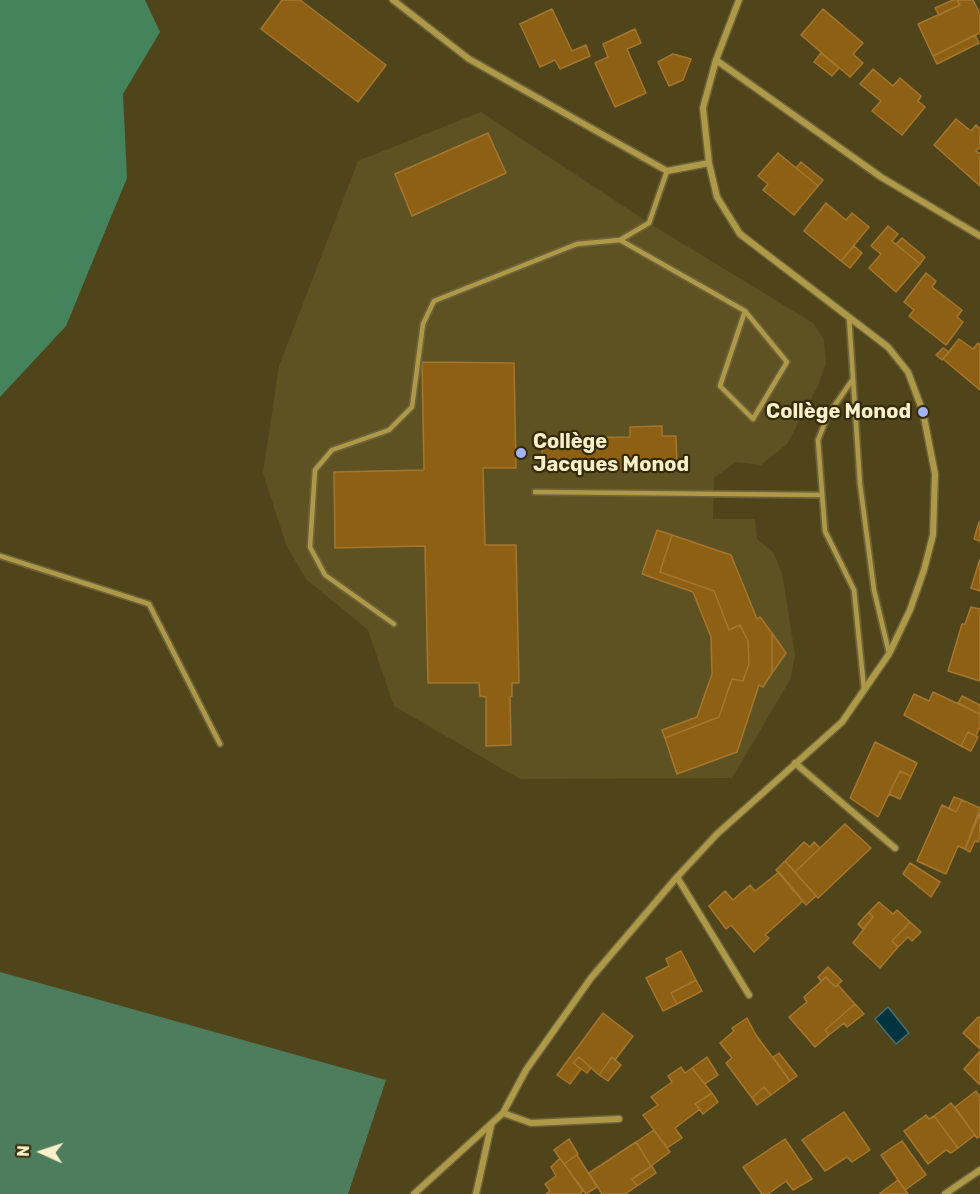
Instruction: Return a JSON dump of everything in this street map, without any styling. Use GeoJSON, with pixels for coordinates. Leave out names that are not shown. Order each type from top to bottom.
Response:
{"type":"FeatureCollection","features":[{"type":"Feature","properties":{"kind":"street"},"geometry":{"type":"LineString","coordinates":[[393,0],[469,59],[667,171],[709,163]]}},
{"type":"Feature","properties":{"kind":"street"},"geometry":{"type":"LineString","coordinates":[[414,1194],[503,1113],[526,1071],[591,978],[677,877],[717,834],[842,722],[889,654],[910,610],[924,570],[934,525],[935,474],[923,412],[908,372],[888,347],[740,234],[717,197],[709,163],[703,108],[716,60],[738,0]]}},
{"type":"Feature","properties":{"kind":"street"},"geometry":{"type":"LineString","coordinates":[[716,60],[881,177],[980,236]]}},
{"type":"Feature","properties":{"kind":"street"},"geometry":{"type":"LineString","coordinates":[[795,764],[895,848]]}},
{"type":"Feature","properties":{"kind":"street"},"geometry":{"type":"LineString","coordinates":[[677,877],[749,995]]}},
{"type":"Feature","properties":{"kind":"street"},"geometry":{"type":"LineString","coordinates":[[503,1113],[531,1123],[619,1119]]}},
{"type":"Feature","properties":{"kind":"street"},"geometry":{"type":"LineString","coordinates":[[476,1194],[491,1125]]}},
{"type":"Feature","properties":{"kind":"street"},"geometry":{"type":"LineString","coordinates":[[945,1194],[980,1170]]}},
{"type":"Feature","properties":{"kind":"lane"},"geometry":{"type":"LineString","coordinates":[[394,624],[325,574],[310,547],[315,470],[332,450],[389,430],[412,407],[423,324],[434,301],[577,244],[620,240],[650,223],[667,171]]}},
{"type":"Feature","properties":{"kind":"lane"},"geometry":{"type":"LineString","coordinates":[[620,240],[745,311],[787,362],[753,419],[720,386],[745,311]]}},
{"type":"Feature","properties":{"kind":"lane"},"geometry":{"type":"LineString","coordinates":[[849,317],[860,484],[874,590],[889,654]]}},
{"type":"Feature","properties":{"kind":"lane"},"geometry":{"type":"LineString","coordinates":[[853,379],[828,415],[818,440],[825,531],[854,590],[864,689]]}},
{"type":"Feature","properties":{"kind":"lane"},"geometry":{"type":"LineString","coordinates":[[536,492],[822,495]]}},
{"type":"Feature","properties":{"kind":"lane"},"geometry":{"type":"LineString","coordinates":[[0,556],[149,604],[220,744]]}},
{"type":"Feature","properties":{"kind":"shaded area","name":"Collège Jacques Monod"},"geometry":{"type":"Polygon","coordinates":[[[481,112],[649,223],[813,323],[824,340],[826,363],[818,386],[787,444],[761,465],[736,462],[714,478],[713,519],[755,519],[757,539],[773,552],[782,573],[795,655],[790,680],[732,778],[520,779],[394,706],[368,630],[306,579],[287,547],[263,473],[279,366],[358,161],[481,112]]]}},
{"type":"Feature","properties":{"kind":"green space"},"geometry":{"type":"Polygon","coordinates":[[[0,0],[145,0],[160,32],[123,94],[127,178],[66,326],[0,397],[0,0]]]}},
{"type":"Feature","properties":{"kind":"green space"},"geometry":{"type":"Polygon","coordinates":[[[0,972],[386,1080],[348,1194],[0,1194],[0,972]]]}},
{"type":"Feature","properties":{"kind":"water"},"geometry":{"type":"Polygon","coordinates":[[[888,1007],[909,1033],[896,1044],[875,1019],[888,1007]]]}},
{"type":"Feature","properties":{"kind":"building"},"geometry":{"type":"Polygon","coordinates":[[[282,0],[300,0],[386,65],[358,102],[261,29],[282,0]]]}},
{"type":"Feature","properties":{"kind":"building"},"geometry":{"type":"Polygon","coordinates":[[[957,0],[960,5],[939,15],[935,8],[957,0]]]}},
{"type":"Feature","properties":{"kind":"building"},"geometry":{"type":"Polygon","coordinates":[[[957,0],[973,0],[980,14],[980,33],[933,56],[918,24],[960,5],[957,0]]]}},
{"type":"Feature","properties":{"kind":"building"},"geometry":{"type":"Polygon","coordinates":[[[552,9],[572,51],[586,45],[590,56],[560,69],[555,60],[540,67],[520,24],[552,9]]]}},
{"type":"Feature","properties":{"kind":"building"},"geometry":{"type":"Polygon","coordinates":[[[823,9],[863,43],[853,54],[863,63],[850,77],[801,35],[823,9]]]}},
{"type":"Feature","properties":{"kind":"building"},"geometry":{"type":"Polygon","coordinates":[[[635,29],[641,43],[627,49],[646,93],[615,107],[595,63],[608,57],[603,44],[635,29]]]}},
{"type":"Feature","properties":{"kind":"building"},"geometry":{"type":"Polygon","coordinates":[[[975,35],[979,43],[937,64],[933,56],[975,35]]]}},
{"type":"Feature","properties":{"kind":"building"},"geometry":{"type":"Polygon","coordinates":[[[821,53],[839,68],[832,76],[814,62],[821,53]]]}},
{"type":"Feature","properties":{"kind":"building"},"geometry":{"type":"Polygon","coordinates":[[[673,54],[691,59],[683,80],[669,86],[658,62],[673,54]]]}},
{"type":"Feature","properties":{"kind":"building"},"geometry":{"type":"Polygon","coordinates":[[[873,69],[893,86],[900,78],[921,96],[918,101],[925,107],[902,135],[872,111],[881,101],[860,84],[873,69]]]}},
{"type":"Feature","properties":{"kind":"building"},"geometry":{"type":"Polygon","coordinates":[[[956,119],[971,131],[976,125],[980,129],[980,147],[976,151],[980,154],[980,186],[934,145],[956,119]]]}},
{"type":"Feature","properties":{"kind":"building"},"geometry":{"type":"Polygon","coordinates":[[[488,133],[506,173],[412,216],[395,174],[488,133]]]}},
{"type":"Feature","properties":{"kind":"building"},"geometry":{"type":"Polygon","coordinates":[[[778,153],[818,186],[794,215],[763,190],[768,184],[758,176],[778,153]]]}},
{"type":"Feature","properties":{"kind":"building"},"geometry":{"type":"Polygon","coordinates":[[[801,162],[823,180],[818,186],[796,168],[801,162]]]}},
{"type":"Feature","properties":{"kind":"building"},"geometry":{"type":"Polygon","coordinates":[[[826,203],[846,220],[852,213],[869,227],[841,261],[804,231],[826,203]]]}},
{"type":"Feature","properties":{"kind":"building"},"geometry":{"type":"Polygon","coordinates":[[[888,226],[898,234],[892,241],[920,264],[896,292],[869,268],[881,254],[871,246],[888,226]]]}},
{"type":"Feature","properties":{"kind":"building"},"geometry":{"type":"Polygon","coordinates":[[[902,238],[925,257],[920,264],[896,244],[902,238]]]}},
{"type":"Feature","properties":{"kind":"building"},"geometry":{"type":"Polygon","coordinates":[[[854,246],[862,253],[850,268],[841,261],[854,246]]]}},
{"type":"Feature","properties":{"kind":"building"},"geometry":{"type":"Polygon","coordinates":[[[926,273],[936,281],[932,287],[962,310],[957,317],[963,322],[946,345],[909,316],[914,310],[904,302],[926,273]]]}},
{"type":"Feature","properties":{"kind":"building"},"geometry":{"type":"Polygon","coordinates":[[[959,339],[973,349],[978,343],[980,345],[980,390],[943,359],[959,339]]]}},
{"type":"Feature","properties":{"kind":"building"},"geometry":{"type":"Polygon","coordinates":[[[943,348],[949,352],[942,360],[936,355],[943,348]]]}},
{"type":"Feature","properties":{"kind":"building"},"geometry":{"type":"Polygon","coordinates":[[[422,362],[514,363],[516,468],[483,468],[485,545],[516,545],[519,683],[512,683],[512,696],[510,697],[511,745],[486,746],[486,697],[480,696],[479,683],[428,683],[425,546],[335,548],[334,472],[424,470],[422,362]]]}},
{"type":"Feature","properties":{"kind":"building"},"geometry":{"type":"Polygon","coordinates":[[[662,426],[662,436],[676,436],[677,467],[542,470],[542,438],[630,437],[630,427],[662,426]]]}},
{"type":"Feature","properties":{"kind":"building"},"geometry":{"type":"Polygon","coordinates":[[[980,523],[980,541],[974,539],[980,523]]]}},
{"type":"Feature","properties":{"kind":"building"},"geometry":{"type":"Polygon","coordinates":[[[657,530],[672,535],[660,572],[714,591],[729,630],[740,625],[748,641],[749,664],[743,681],[732,679],[719,717],[665,738],[662,730],[697,717],[712,674],[711,637],[693,592],[642,574],[657,530]]]}},
{"type":"Feature","properties":{"kind":"building"},"geometry":{"type":"Polygon","coordinates":[[[672,535],[731,555],[757,619],[760,617],[772,633],[772,673],[763,687],[759,685],[737,752],[677,774],[665,738],[719,717],[732,679],[743,681],[749,664],[748,641],[740,625],[729,630],[714,591],[660,572],[672,535]]]}},
{"type":"Feature","properties":{"kind":"building"},"geometry":{"type":"Polygon","coordinates":[[[980,559],[980,591],[971,588],[980,559]]]}},
{"type":"Feature","properties":{"kind":"building"},"geometry":{"type":"Polygon","coordinates":[[[971,607],[980,609],[980,681],[948,671],[962,624],[965,624],[971,607]]]}},
{"type":"Feature","properties":{"kind":"building"},"geometry":{"type":"Polygon","coordinates":[[[772,633],[786,653],[772,673],[772,633]]]}},
{"type":"Feature","properties":{"kind":"building"},"geometry":{"type":"Polygon","coordinates":[[[933,692],[980,714],[980,726],[976,736],[968,732],[961,746],[904,715],[914,694],[929,701],[933,692]]]}},
{"type":"Feature","properties":{"kind":"building"},"geometry":{"type":"Polygon","coordinates":[[[962,696],[980,705],[980,714],[958,703],[962,696]]]}},
{"type":"Feature","properties":{"kind":"building"},"geometry":{"type":"Polygon","coordinates":[[[968,732],[978,737],[971,751],[961,746],[968,732]]]}},
{"type":"Feature","properties":{"kind":"building"},"geometry":{"type":"Polygon","coordinates":[[[875,742],[917,763],[911,776],[900,771],[878,817],[850,798],[875,742]]]}},
{"type":"Feature","properties":{"kind":"building"},"geometry":{"type":"Polygon","coordinates":[[[900,771],[911,776],[900,799],[889,794],[900,771]]]}},
{"type":"Feature","properties":{"kind":"building"},"geometry":{"type":"Polygon","coordinates":[[[954,797],[962,800],[956,812],[949,808],[954,797]]]}},
{"type":"Feature","properties":{"kind":"building"},"geometry":{"type":"Polygon","coordinates":[[[962,800],[980,808],[965,849],[958,846],[946,874],[917,861],[942,805],[956,812],[962,800]]]}},
{"type":"Feature","properties":{"kind":"building"},"geometry":{"type":"Polygon","coordinates":[[[980,813],[980,837],[978,842],[975,841],[970,852],[965,849],[980,813]]]}},
{"type":"Feature","properties":{"kind":"building"},"geometry":{"type":"Polygon","coordinates":[[[845,824],[871,848],[818,898],[795,872],[845,824]]]}},
{"type":"Feature","properties":{"kind":"building"},"geometry":{"type":"Polygon","coordinates":[[[804,842],[810,847],[814,842],[820,848],[795,872],[785,861],[804,842]]]}},
{"type":"Feature","properties":{"kind":"building"},"geometry":{"type":"Polygon","coordinates":[[[785,861],[816,896],[806,905],[776,870],[785,861]]]}},
{"type":"Feature","properties":{"kind":"building"},"geometry":{"type":"Polygon","coordinates":[[[910,863],[940,882],[931,897],[903,874],[910,863]]]}},
{"type":"Feature","properties":{"kind":"building"},"geometry":{"type":"Polygon","coordinates":[[[779,872],[803,901],[765,935],[769,938],[754,952],[731,925],[726,929],[709,906],[725,891],[733,900],[750,885],[755,891],[779,872]]]}},
{"type":"Feature","properties":{"kind":"building"},"geometry":{"type":"Polygon","coordinates":[[[879,902],[893,914],[897,910],[910,922],[892,941],[898,947],[880,968],[853,943],[873,917],[869,912],[879,902]]]}},
{"type":"Feature","properties":{"kind":"building"},"geometry":{"type":"Polygon","coordinates":[[[869,912],[873,917],[863,929],[858,924],[869,912]]]}},
{"type":"Feature","properties":{"kind":"building"},"geometry":{"type":"Polygon","coordinates":[[[910,922],[921,932],[912,941],[908,937],[898,947],[892,941],[910,922]]]}},
{"type":"Feature","properties":{"kind":"building"},"geometry":{"type":"Polygon","coordinates":[[[681,951],[696,980],[671,993],[677,1004],[663,1011],[646,978],[669,966],[666,959],[681,951]]]}},
{"type":"Feature","properties":{"kind":"building"},"geometry":{"type":"Polygon","coordinates":[[[828,967],[842,981],[835,987],[826,977],[821,981],[818,977],[828,967]]]}},
{"type":"Feature","properties":{"kind":"building"},"geometry":{"type":"Polygon","coordinates":[[[826,977],[835,987],[838,985],[855,1004],[825,1030],[829,1035],[815,1047],[789,1017],[807,1002],[804,997],[826,977]]]}},
{"type":"Feature","properties":{"kind":"building"},"geometry":{"type":"Polygon","coordinates":[[[696,980],[702,991],[677,1004],[671,993],[696,980]]]}},
{"type":"Feature","properties":{"kind":"building"},"geometry":{"type":"Polygon","coordinates":[[[855,1004],[864,1014],[847,1027],[844,1023],[829,1035],[825,1030],[855,1004]]]}},
{"type":"Feature","properties":{"kind":"building"},"geometry":{"type":"Polygon","coordinates":[[[603,1013],[633,1036],[615,1060],[612,1057],[599,1075],[579,1057],[573,1063],[581,1069],[570,1084],[557,1075],[603,1013]]]}},
{"type":"Feature","properties":{"kind":"building"},"geometry":{"type":"Polygon","coordinates":[[[978,1017],[980,1018],[980,1049],[963,1033],[978,1017]]]}},
{"type":"Feature","properties":{"kind":"building"},"geometry":{"type":"Polygon","coordinates":[[[747,1018],[756,1035],[790,1081],[771,1095],[764,1087],[752,1098],[726,1063],[732,1058],[720,1043],[734,1031],[732,1028],[747,1018]]]}},
{"type":"Feature","properties":{"kind":"building"},"geometry":{"type":"Polygon","coordinates":[[[980,1051],[980,1085],[964,1069],[980,1051]]]}},
{"type":"Feature","properties":{"kind":"building"},"geometry":{"type":"Polygon","coordinates":[[[779,1053],[797,1076],[790,1081],[773,1057],[779,1053]]]}},
{"type":"Feature","properties":{"kind":"building"},"geometry":{"type":"Polygon","coordinates":[[[579,1057],[591,1068],[587,1073],[573,1063],[579,1057]]]}},
{"type":"Feature","properties":{"kind":"building"},"geometry":{"type":"Polygon","coordinates":[[[612,1057],[621,1065],[608,1081],[599,1075],[612,1057]]]}},
{"type":"Feature","properties":{"kind":"building"},"geometry":{"type":"Polygon","coordinates":[[[707,1057],[718,1075],[705,1084],[692,1068],[707,1057]]]}},
{"type":"Feature","properties":{"kind":"building"},"geometry":{"type":"Polygon","coordinates":[[[681,1067],[685,1073],[692,1068],[712,1093],[695,1104],[700,1109],[675,1128],[682,1138],[667,1148],[643,1115],[658,1105],[651,1097],[672,1082],[668,1076],[681,1067]]]}},
{"type":"Feature","properties":{"kind":"building"},"geometry":{"type":"Polygon","coordinates":[[[764,1087],[771,1095],[757,1105],[752,1098],[764,1087]]]}},
{"type":"Feature","properties":{"kind":"building"},"geometry":{"type":"Polygon","coordinates":[[[976,1091],[980,1097],[980,1136],[977,1138],[955,1107],[976,1091]]]}},
{"type":"Feature","properties":{"kind":"building"},"geometry":{"type":"Polygon","coordinates":[[[712,1093],[718,1102],[703,1114],[695,1104],[712,1093]]]}},
{"type":"Feature","properties":{"kind":"building"},"geometry":{"type":"Polygon","coordinates":[[[951,1103],[975,1135],[958,1148],[934,1116],[951,1103]]]}},
{"type":"Feature","properties":{"kind":"building"},"geometry":{"type":"Polygon","coordinates":[[[844,1112],[870,1150],[852,1162],[847,1157],[825,1171],[802,1140],[844,1112]]]}},
{"type":"Feature","properties":{"kind":"building"},"geometry":{"type":"Polygon","coordinates":[[[926,1115],[929,1119],[934,1116],[958,1148],[951,1153],[946,1150],[928,1164],[904,1131],[926,1115]]]}},
{"type":"Feature","properties":{"kind":"building"},"geometry":{"type":"Polygon","coordinates":[[[654,1130],[670,1152],[651,1166],[636,1142],[654,1130]]]}},
{"type":"Feature","properties":{"kind":"building"},"geometry":{"type":"Polygon","coordinates":[[[569,1139],[578,1154],[564,1164],[554,1150],[569,1139]]]}},
{"type":"Feature","properties":{"kind":"building"},"geometry":{"type":"Polygon","coordinates":[[[785,1139],[812,1179],[793,1190],[786,1181],[768,1194],[762,1194],[743,1167],[785,1139]]]}},
{"type":"Feature","properties":{"kind":"building"},"geometry":{"type":"Polygon","coordinates":[[[902,1141],[926,1175],[905,1190],[881,1155],[902,1141]]]}},
{"type":"Feature","properties":{"kind":"building"},"geometry":{"type":"Polygon","coordinates":[[[636,1142],[651,1166],[632,1179],[637,1186],[625,1194],[602,1194],[589,1173],[636,1142]]]}},
{"type":"Feature","properties":{"kind":"building"},"geometry":{"type":"Polygon","coordinates":[[[577,1155],[597,1187],[586,1194],[564,1164],[577,1155]]]}},
{"type":"Feature","properties":{"kind":"building"},"geometry":{"type":"Polygon","coordinates":[[[560,1158],[583,1191],[580,1194],[546,1194],[550,1191],[545,1184],[556,1176],[551,1167],[560,1158]]]}},
{"type":"Feature","properties":{"kind":"building"},"geometry":{"type":"Polygon","coordinates":[[[652,1166],[656,1173],[637,1186],[632,1179],[652,1166]]]}},
{"type":"Feature","properties":{"kind":"building"},"geometry":{"type":"Polygon","coordinates":[[[898,1180],[908,1194],[879,1194],[898,1180]]]}},
{"type":"Feature","properties":{"kind":"place","name":"Collège Monod"},"geometry":{"type":"Point","coordinates":[923,412]}},
{"type":"Feature","properties":{"kind":"place","name":"Collège Jacques Monod"},"geometry":{"type":"Point","coordinates":[521,453]}}]}
